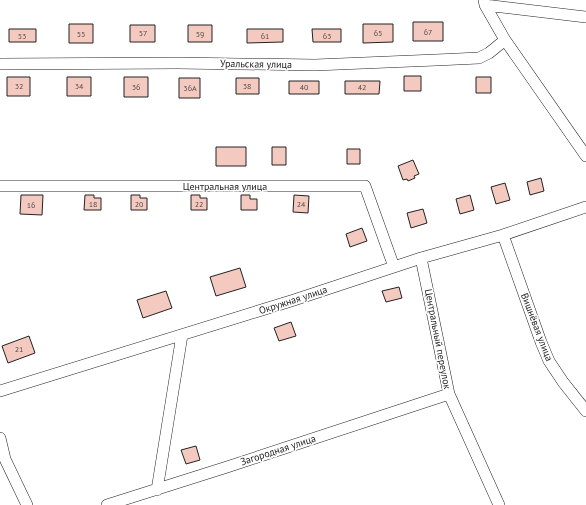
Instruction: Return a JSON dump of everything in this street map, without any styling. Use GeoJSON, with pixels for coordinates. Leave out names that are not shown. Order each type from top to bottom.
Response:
{"type":"FeatureCollection","features":[{"type":"Feature","properties":{"kind":"street"},"geometry":{"type":"LineString","coordinates":[[484,2],[586,17]]}},
{"type":"Feature","properties":{"kind":"street"},"geometry":{"type":"LineString","coordinates":[[484,2],[505,40],[586,156]]}},
{"type":"Feature","properties":{"kind":"street","name":"Уральская улица"},"geometry":{"type":"LineString","coordinates":[[0,64],[178,63],[315,65],[479,58],[489,53],[505,40]]}},
{"type":"Feature","properties":{"kind":"street","name":"Центральная улица"},"geometry":{"type":"LineString","coordinates":[[0,186],[365,186],[394,267]]}},
{"type":"Feature","properties":{"kind":"street","name":"Окружная улица"},"geometry":{"type":"LineString","coordinates":[[0,391],[294,300],[422,258],[503,235],[586,207]]}},
{"type":"Feature","properties":{"kind":"street","name":"Вишнёвая улица"},"geometry":{"type":"LineString","coordinates":[[503,235],[549,361],[563,382],[586,411]]}},
{"type":"Feature","properties":{"kind":"street","name":"Центральный переулок"},"geometry":{"type":"LineString","coordinates":[[422,258],[449,394],[499,505]]}},
{"type":"Feature","properties":{"kind":"street"},"geometry":{"type":"LineString","coordinates":[[157,490],[182,335]]}},
{"type":"Feature","properties":{"kind":"street","name":"Загородная улица"},"geometry":{"type":"LineString","coordinates":[[107,505],[449,394]]}},
{"type":"Feature","properties":{"kind":"street"},"geometry":{"type":"LineString","coordinates":[[0,438],[5,459],[27,505]]}},
{"type":"Feature","properties":{"kind":"building"},"geometry":{"type":"Polygon","coordinates":[[[413,22],[443,22],[443,41],[413,41],[413,22]]]}},
{"type":"Feature","properties":{"kind":"building"},"geometry":{"type":"Polygon","coordinates":[[[69,24],[93,24],[93,43],[69,43],[69,24]]]}},
{"type":"Feature","properties":{"kind":"building"},"geometry":{"type":"Polygon","coordinates":[[[363,24],[393,24],[393,42],[363,43],[363,24]]]}},
{"type":"Feature","properties":{"kind":"building"},"geometry":{"type":"Polygon","coordinates":[[[130,25],[155,25],[155,42],[130,42],[130,25]]]}},
{"type":"Feature","properties":{"kind":"building"},"geometry":{"type":"Polygon","coordinates":[[[188,25],[212,25],[212,42],[188,42],[188,25]]]}},
{"type":"Feature","properties":{"kind":"building"},"geometry":{"type":"Polygon","coordinates":[[[9,29],[36,29],[36,42],[9,42],[9,29]]]}},
{"type":"Feature","properties":{"kind":"building"},"geometry":{"type":"Polygon","coordinates":[[[247,29],[283,29],[283,42],[247,43],[247,29]]]}},
{"type":"Feature","properties":{"kind":"building"},"geometry":{"type":"Polygon","coordinates":[[[312,29],[341,29],[341,42],[313,42],[312,29]]]}},
{"type":"Feature","properties":{"kind":"building"},"geometry":{"type":"Polygon","coordinates":[[[404,76],[421,76],[421,91],[404,91],[404,76]]]}},
{"type":"Feature","properties":{"kind":"building"},"geometry":{"type":"Polygon","coordinates":[[[7,77],[30,77],[30,96],[7,96],[7,77]]]}},
{"type":"Feature","properties":{"kind":"building"},"geometry":{"type":"Polygon","coordinates":[[[67,77],[91,77],[91,96],[67,96],[67,77]]]}},
{"type":"Feature","properties":{"kind":"building"},"geometry":{"type":"Polygon","coordinates":[[[124,77],[148,77],[148,97],[124,97],[124,77]]]}},
{"type":"Feature","properties":{"kind":"building"},"geometry":{"type":"Polygon","coordinates":[[[476,77],[491,77],[491,93],[476,93],[476,77]]]}},
{"type":"Feature","properties":{"kind":"building"},"geometry":{"type":"Polygon","coordinates":[[[179,78],[200,78],[200,98],[179,98],[179,78]]]}},
{"type":"Feature","properties":{"kind":"building"},"geometry":{"type":"Polygon","coordinates":[[[236,78],[259,78],[259,94],[236,94],[236,78]]]}},
{"type":"Feature","properties":{"kind":"building"},"geometry":{"type":"Polygon","coordinates":[[[289,81],[319,81],[319,94],[289,94],[289,81]]]}},
{"type":"Feature","properties":{"kind":"building"},"geometry":{"type":"Polygon","coordinates":[[[345,81],[380,81],[379,94],[345,94],[345,81]]]}},
{"type":"Feature","properties":{"kind":"building"},"geometry":{"type":"Polygon","coordinates":[[[216,147],[246,147],[246,166],[216,166],[216,147]]]}},
{"type":"Feature","properties":{"kind":"building"},"geometry":{"type":"Polygon","coordinates":[[[272,147],[286,147],[286,165],[272,165],[272,147]]]}},
{"type":"Feature","properties":{"kind":"building"},"geometry":{"type":"Polygon","coordinates":[[[347,149],[360,149],[360,164],[347,164],[347,149]]]}},
{"type":"Feature","properties":{"kind":"building"},"geometry":{"type":"Polygon","coordinates":[[[413,160],[419,174],[414,176],[415,178],[408,181],[407,179],[403,180],[398,166],[413,160]]]}},
{"type":"Feature","properties":{"kind":"building"},"geometry":{"type":"Polygon","coordinates":[[[541,178],[544,191],[530,195],[527,182],[541,178]]]}},
{"type":"Feature","properties":{"kind":"building"},"geometry":{"type":"Polygon","coordinates":[[[505,183],[510,200],[496,204],[491,187],[505,183]]]}},
{"type":"Feature","properties":{"kind":"building"},"geometry":{"type":"Polygon","coordinates":[[[21,195],[43,195],[42,215],[20,214],[21,195]]]}},
{"type":"Feature","properties":{"kind":"building"},"geometry":{"type":"Polygon","coordinates":[[[85,195],[94,195],[94,198],[101,198],[101,210],[84,210],[85,195]]]}},
{"type":"Feature","properties":{"kind":"building"},"geometry":{"type":"Polygon","coordinates":[[[131,195],[140,195],[140,198],[147,198],[147,210],[131,210],[131,195]]]}},
{"type":"Feature","properties":{"kind":"building"},"geometry":{"type":"Polygon","coordinates":[[[191,195],[200,195],[200,198],[207,198],[207,210],[191,210],[191,195]]]}},
{"type":"Feature","properties":{"kind":"building"},"geometry":{"type":"Polygon","coordinates":[[[241,195],[250,195],[250,199],[257,199],[257,210],[241,210],[241,195]]]}},
{"type":"Feature","properties":{"kind":"building"},"geometry":{"type":"Polygon","coordinates":[[[294,195],[309,196],[308,213],[293,212],[294,195]]]}},
{"type":"Feature","properties":{"kind":"building"},"geometry":{"type":"Polygon","coordinates":[[[470,195],[474,210],[460,214],[456,199],[470,195]]]}},
{"type":"Feature","properties":{"kind":"building"},"geometry":{"type":"Polygon","coordinates":[[[423,209],[427,223],[411,228],[407,213],[423,209]]]}},
{"type":"Feature","properties":{"kind":"building"},"geometry":{"type":"Polygon","coordinates":[[[362,228],[367,241],[350,247],[346,234],[362,228]]]}},
{"type":"Feature","properties":{"kind":"building"},"geometry":{"type":"Polygon","coordinates":[[[240,268],[246,287],[216,296],[210,277],[240,268]]]}},
{"type":"Feature","properties":{"kind":"building"},"geometry":{"type":"Polygon","coordinates":[[[399,287],[402,298],[386,302],[382,291],[399,287]]]}},
{"type":"Feature","properties":{"kind":"building"},"geometry":{"type":"Polygon","coordinates":[[[166,291],[172,308],[143,318],[137,300],[166,291]]]}},
{"type":"Feature","properties":{"kind":"building"},"geometry":{"type":"Polygon","coordinates":[[[291,322],[296,336],[279,341],[274,328],[291,322]]]}},
{"type":"Feature","properties":{"kind":"building"},"geometry":{"type":"Polygon","coordinates":[[[29,336],[35,353],[8,363],[2,346],[29,336]]]}},
{"type":"Feature","properties":{"kind":"building"},"geometry":{"type":"Polygon","coordinates":[[[196,446],[200,460],[186,464],[181,450],[196,446]]]}}]}
